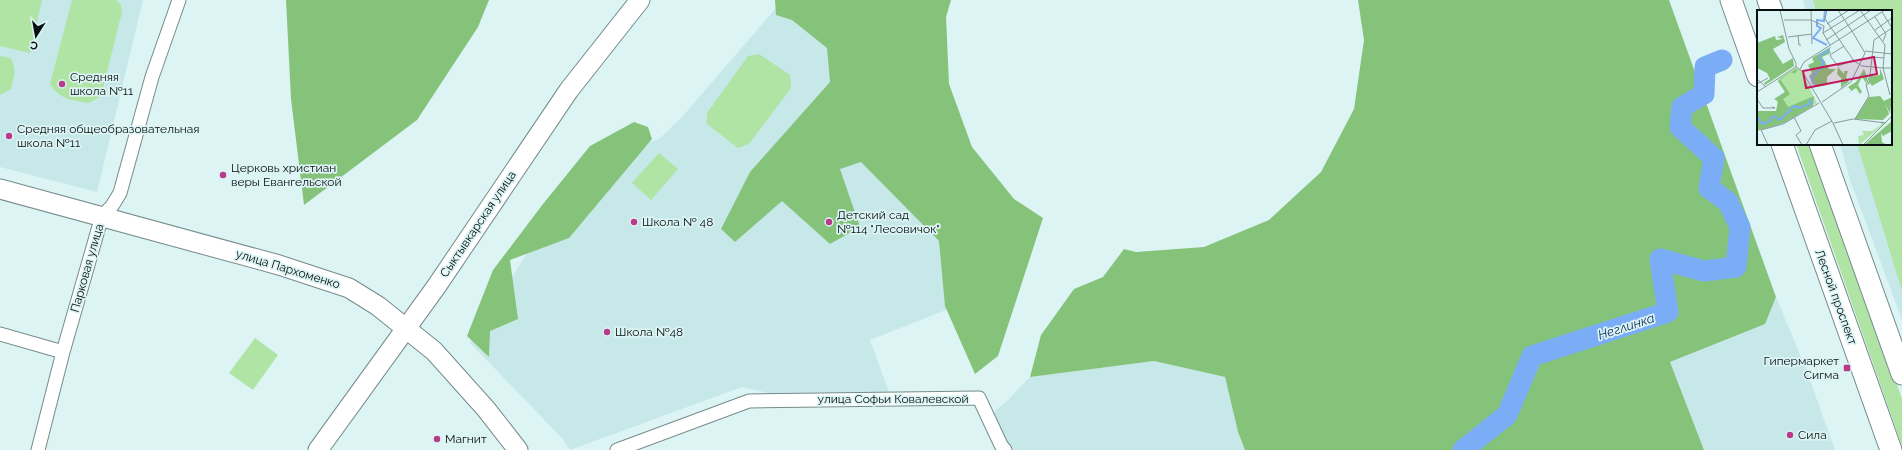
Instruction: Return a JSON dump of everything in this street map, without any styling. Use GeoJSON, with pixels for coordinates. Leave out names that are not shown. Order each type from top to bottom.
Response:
{"type":"FeatureCollection","features":[{"type":"Feature","properties":{"kind":"main road"},"geometry":{"type":"LineString","coordinates":[[1734,8],[1757,74]]}},
{"type":"Feature","properties":{"kind":"main road","name":"Лесной проспект"},"geometry":{"type":"LineString","coordinates":[[1782,145],[1891,450]]}},
{"type":"Feature","properties":{"kind":"main road"},"geometry":{"type":"LineString","coordinates":[[1820,145],[1902,374]]}},
{"type":"Feature","properties":{"kind":"street","name":"Парковая улица"},"geometry":{"type":"LineString","coordinates":[[38,450],[63,352],[102,216],[112,206],[120,193],[152,76],[179,0]]}},
{"type":"Feature","properties":{"kind":"street","name":"Сыктывкарская улица"},"geometry":{"type":"LineString","coordinates":[[318,450],[436,287],[569,90],[640,0]]}},
{"type":"Feature","properties":{"kind":"street","name":"улица Пархоменко"},"geometry":{"type":"LineString","coordinates":[[0,189],[279,265],[349,288],[378,306],[434,351],[486,409],[518,450]]}},
{"type":"Feature","properties":{"kind":"street"},"geometry":{"type":"LineString","coordinates":[[0,334],[63,352]]}},
{"type":"Feature","properties":{"kind":"street","name":"улица Софьи Ковалевской"},"geometry":{"type":"LineString","coordinates":[[617,450],[749,401],[979,398],[1005,450]]}},
{"type":"Feature","properties":{"kind":"shaded area","name":"Средняя школа №11"},"geometry":{"type":"Polygon","coordinates":[[[0,0],[143,0],[97,192],[0,167],[0,0]]]}},
{"type":"Feature","properties":{"kind":"shaded area"},"geometry":{"type":"Polygon","coordinates":[[[783,0],[843,47],[976,298],[870,340],[889,392],[778,395],[742,387],[570,450],[562,438],[470,343],[583,165],[659,139],[682,117],[783,0]]]}},
{"type":"Feature","properties":{"kind":"shaded area"},"geometry":{"type":"Polygon","coordinates":[[[1803,0],[1902,0],[1902,320],[1850,180],[1840,145],[1892,145],[1892,10],[1806,10],[1803,0]]]}},
{"type":"Feature","properties":{"kind":"shaded area"},"geometry":{"type":"Polygon","coordinates":[[[1776,297],[1806,369],[1835,450],[1704,450],[1670,362],[1764,324],[1776,297]]]}},
{"type":"Feature","properties":{"kind":"shaded area"},"geometry":{"type":"Polygon","coordinates":[[[1154,361],[1225,377],[1238,432],[1245,450],[1009,450],[993,412],[1007,401],[1030,377],[1154,361]]]}},
{"type":"Feature","properties":{"kind":"green space"},"geometry":{"type":"Polygon","coordinates":[[[0,0],[42,0],[30,53],[0,46],[0,0]]]}},
{"type":"Feature","properties":{"kind":"green space"},"geometry":{"type":"Polygon","coordinates":[[[72,0],[116,0],[121,5],[122,12],[101,96],[89,103],[72,100],[62,96],[50,84],[72,0]]]}},
{"type":"Feature","properties":{"kind":"green space"},"geometry":{"type":"Polygon","coordinates":[[[286,0],[489,0],[478,27],[417,120],[304,205],[291,99],[286,0]]]}},
{"type":"Feature","properties":{"kind":"green space"},"geometry":{"type":"Polygon","coordinates":[[[775,0],[951,0],[946,17],[949,84],[972,147],[1014,199],[1043,218],[998,356],[975,374],[945,306],[939,241],[861,162],[840,169],[860,227],[830,244],[782,201],[735,242],[721,229],[750,172],[830,82],[827,48],[792,20],[776,15],[775,0]]]}},
{"type":"Feature","properties":{"kind":"green space"},"geometry":{"type":"Polygon","coordinates":[[[1358,0],[1669,0],[1776,297],[1765,324],[1670,362],[1704,450],[1245,450],[1238,432],[1225,377],[1154,361],[1030,377],[1041,335],[1074,289],[1103,277],[1124,249],[1136,252],[1204,247],[1269,220],[1321,172],[1354,109],[1364,40],[1358,0]]]}},
{"type":"Feature","properties":{"kind":"green space"},"geometry":{"type":"Polygon","coordinates":[[[1813,0],[1902,0],[1902,291],[1857,145],[1892,145],[1892,10],[1816,10],[1813,0]]]}},
{"type":"Feature","properties":{"kind":"green space"},"geometry":{"type":"Polygon","coordinates":[[[759,54],[790,75],[791,88],[749,144],[738,148],[707,124],[707,113],[748,56],[759,54]]]}},
{"type":"Feature","properties":{"kind":"green space"},"geometry":{"type":"Polygon","coordinates":[[[0,56],[10,58],[14,66],[14,77],[11,89],[0,95],[0,56]]]}},
{"type":"Feature","properties":{"kind":"green space"},"geometry":{"type":"Polygon","coordinates":[[[634,122],[648,127],[652,139],[569,238],[510,260],[518,319],[490,331],[489,357],[467,336],[493,270],[543,204],[590,146],[634,122]]]}},
{"type":"Feature","properties":{"kind":"green space"},"geometry":{"type":"Polygon","coordinates":[[[1796,145],[1814,145],[1902,399],[1902,446],[1796,145]]]}},
{"type":"Feature","properties":{"kind":"green space"},"geometry":{"type":"Polygon","coordinates":[[[659,153],[678,169],[651,200],[632,183],[659,153]]]}},
{"type":"Feature","properties":{"kind":"green space"},"geometry":{"type":"Polygon","coordinates":[[[255,338],[278,355],[253,390],[229,373],[255,338]]]}},
{"type":"Feature","properties":{"kind":"waterway","name":"Неглинка"},"geometry":{"type":"LineString","coordinates":[[1463,450],[1507,415],[1532,356],[1668,312],[1660,259],[1704,271],[1736,267],[1740,227],[1728,202],[1709,188],[1714,158],[1680,127],[1682,107],[1704,94],[1705,67],[1722,60]]}},
{"type":"Feature","properties":{"kind":"place","name":"Средняя школа №11"},"geometry":{"type":"Point","coordinates":[62,84]}},
{"type":"Feature","properties":{"kind":"place","name":"Средняя общеобразовательная школа №11"},"geometry":{"type":"Point","coordinates":[9,136]}},
{"type":"Feature","properties":{"kind":"place","name":"Церковь христиан веры Евангельской"},"geometry":{"type":"Point","coordinates":[223,175]}},
{"type":"Feature","properties":{"kind":"place","name":"Школа № 48"},"geometry":{"type":"Point","coordinates":[634,222]}},
{"type":"Feature","properties":{"kind":"place","name":"Детский сад №114 \"Лесовичок\""},"geometry":{"type":"Point","coordinates":[829,222]}},
{"type":"Feature","properties":{"kind":"place","name":"Школа №48"},"geometry":{"type":"Point","coordinates":[607,332]}},
{"type":"Feature","properties":{"kind":"place","name":"Гипермаркет Сигма"},"geometry":{"type":"Point","coordinates":[1847,368]}},
{"type":"Feature","properties":{"kind":"place","name":"Сила"},"geometry":{"type":"Point","coordinates":[1790,435]}},
{"type":"Feature","properties":{"kind":"place","name":"Магнит"},"geometry":{"type":"Point","coordinates":[437,439]}}]}
